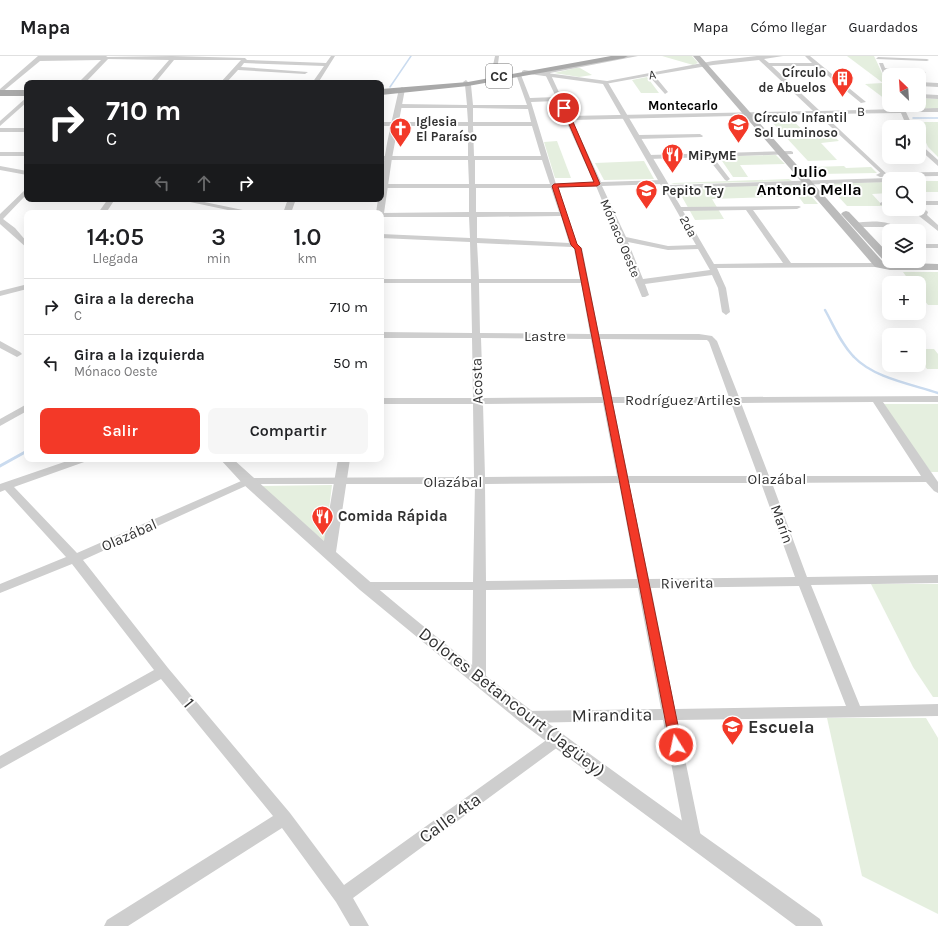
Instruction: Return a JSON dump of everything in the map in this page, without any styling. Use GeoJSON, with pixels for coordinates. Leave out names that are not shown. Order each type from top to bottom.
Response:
{"type":"FeatureCollection","features":[{"type":"Feature","properties":{"kind":"main road","name":"CC"},"geometry":{"type":"LineString","coordinates":[[384,91],[467,83],[524,74],[584,60],[616,56]]}},
{"type":"Feature","properties":{"kind":"main road","name":"CC"},"geometry":{"type":"LineString","coordinates":[[584,60],[624,56]]}},
{"type":"Feature","properties":{"kind":"main road"},"geometry":{"type":"LineString","coordinates":[[696,56],[705,61],[752,114],[791,153],[808,179],[879,265],[890,268],[938,267]]}},
{"type":"Feature","properties":{"kind":"main road"},"geometry":{"type":"LineString","coordinates":[[1,91],[24,92]]}},
{"type":"Feature","properties":{"kind":"main road"},"geometry":{"type":"LineString","coordinates":[[752,114],[781,153],[857,226],[882,253]]}},
{"type":"Feature","properties":{"kind":"main road"},"geometry":{"type":"LineString","coordinates":[[926,262],[938,262]]}},
{"type":"Feature","properties":{"kind":"street"},"geometry":{"type":"LineString","coordinates":[[317,80],[333,56]]}},
{"type":"Feature","properties":{"kind":"street"},"geometry":{"type":"LineString","coordinates":[[493,78],[497,56]]}},
{"type":"Feature","properties":{"kind":"street"},"geometry":{"type":"LineString","coordinates":[[549,75],[636,56]]}},
{"type":"Feature","properties":{"kind":"street","name":"A"},"geometry":{"type":"LineString","coordinates":[[524,74],[549,75],[606,83],[705,61],[781,56]]}},
{"type":"Feature","properties":{"kind":"street"},"geometry":{"type":"LineString","coordinates":[[807,56],[863,102]]}},
{"type":"Feature","properties":{"kind":"street"},"geometry":{"type":"LineString","coordinates":[[1,91],[40,57],[246,58],[327,65]]}},
{"type":"Feature","properties":{"kind":"street"},"geometry":{"type":"LineString","coordinates":[[84,80],[107,57]]}},
{"type":"Feature","properties":{"kind":"street"},"geometry":{"type":"LineString","coordinates":[[155,80],[174,57]]}},
{"type":"Feature","properties":{"kind":"street"},"geometry":{"type":"LineString","coordinates":[[883,68],[878,57],[927,60]]}},
{"type":"Feature","properties":{"kind":"street"},"geometry":{"type":"LineString","coordinates":[[226,80],[246,58]]}},
{"type":"Feature","properties":{"kind":"street"},"geometry":{"type":"LineString","coordinates":[[758,58],[818,112],[882,173]]}},
{"type":"Feature","properties":{"kind":"street"},"geometry":{"type":"LineString","coordinates":[[766,65],[817,64]]}},
{"type":"Feature","properties":{"kind":"street"},"geometry":{"type":"LineString","coordinates":[[236,68],[304,72]]}},
{"type":"Feature","properties":{"kind":"street"},"geometry":{"type":"LineString","coordinates":[[524,74],[530,103],[545,158],[574,245],[578,248],[693,837]]}},
{"type":"Feature","properties":{"kind":"street","name":"A"},"geometry":{"type":"LineString","coordinates":[[524,74],[549,75]]}},
{"type":"Feature","properties":{"kind":"street"},"geometry":{"type":"LineString","coordinates":[[650,74],[665,92]]}},
{"type":"Feature","properties":{"kind":"street","name":"Mónaco Oeste"},"geometry":{"type":"LineString","coordinates":[[549,75],[623,239],[645,295]]}},
{"type":"Feature","properties":{"kind":"street","name":"Acosta"},"geometry":{"type":"LineString","coordinates":[[467,83],[470,106],[469,124],[474,240],[480,482],[480,679]]}},
{"type":"Feature","properties":{"kind":"street","name":"2da"},"geometry":{"type":"LineString","coordinates":[[606,83],[713,269],[722,288],[726,312]]}},
{"type":"Feature","properties":{"kind":"street"},"geometry":{"type":"LineString","coordinates":[[926,84],[938,85]]}},
{"type":"Feature","properties":{"kind":"street"},"geometry":{"type":"LineString","coordinates":[[384,192],[384,158],[395,124],[402,90]]}},
{"type":"Feature","properties":{"kind":"street"},"geometry":{"type":"LineString","coordinates":[[926,96],[938,97]]}},
{"type":"Feature","properties":{"kind":"street"},"geometry":{"type":"LineString","coordinates":[[399,106],[470,106],[530,103],[560,99]]}},
{"type":"Feature","properties":{"kind":"street"},"geometry":{"type":"LineString","coordinates":[[0,124],[24,102]]}},
{"type":"Feature","properties":{"kind":"street","name":"B"},"geometry":{"type":"LineString","coordinates":[[569,118],[818,112],[882,108]]}},
{"type":"Feature","properties":{"kind":"street","name":"B"},"geometry":{"type":"LineString","coordinates":[[926,109],[938,110]]}},
{"type":"Feature","properties":{"kind":"street"},"geometry":{"type":"LineString","coordinates":[[384,124],[536,124]]}},
{"type":"Feature","properties":{"kind":"street"},"geometry":{"type":"LineString","coordinates":[[0,130],[24,130]]}},
{"type":"Feature","properties":{"kind":"street"},"geometry":{"type":"LineString","coordinates":[[638,138],[700,136]]}},
{"type":"Feature","properties":{"kind":"street"},"geometry":{"type":"LineString","coordinates":[[926,152],[938,164]]}},
{"type":"Feature","properties":{"kind":"street"},"geometry":{"type":"LineString","coordinates":[[649,157],[791,153]]}},
{"type":"Feature","properties":{"kind":"street"},"geometry":{"type":"LineString","coordinates":[[0,154],[24,154]]}},
{"type":"Feature","properties":{"kind":"street"},"geometry":{"type":"LineString","coordinates":[[708,156],[727,179]]}},
{"type":"Feature","properties":{"kind":"street"},"geometry":{"type":"LineString","coordinates":[[384,158],[545,158]]}},
{"type":"Feature","properties":{"kind":"street"},"geometry":{"type":"LineString","coordinates":[[0,168],[24,172]]}},
{"type":"Feature","properties":{"kind":"street"},"geometry":{"type":"LineString","coordinates":[[926,175],[938,174]]}},
{"type":"Feature","properties":{"kind":"street"},"geometry":{"type":"LineString","coordinates":[[665,184],[727,179],[882,178]]}},
{"type":"Feature","properties":{"kind":"street"},"geometry":{"type":"LineString","coordinates":[[385,186],[554,186],[808,179]]}},
{"type":"Feature","properties":{"kind":"street"},"geometry":{"type":"LineString","coordinates":[[926,180],[938,179]]}},
{"type":"Feature","properties":{"kind":"street"},"geometry":{"type":"LineString","coordinates":[[0,218],[24,193]]}},
{"type":"Feature","properties":{"kind":"street"},"geometry":{"type":"LineString","coordinates":[[199,203],[237,210]]}},
{"type":"Feature","properties":{"kind":"street"},"geometry":{"type":"LineString","coordinates":[[926,203],[938,203]]}},
{"type":"Feature","properties":{"kind":"street"},"geometry":{"type":"LineString","coordinates":[[679,209],[797,206]]}},
{"type":"Feature","properties":{"kind":"street"},"geometry":{"type":"LineString","coordinates":[[748,208],[788,265]]}},
{"type":"Feature","properties":{"kind":"street"},"geometry":{"type":"LineString","coordinates":[[384,214],[563,214]]}},
{"type":"Feature","properties":{"kind":"street"},"geometry":{"type":"LineString","coordinates":[[923,216],[938,229]]}},
{"type":"Feature","properties":{"kind":"street"},"geometry":{"type":"LineString","coordinates":[[0,221],[12,230],[24,243]]}},
{"type":"Feature","properties":{"kind":"street"},"geometry":{"type":"LineString","coordinates":[[857,226],[882,225]]}},
{"type":"Feature","properties":{"kind":"street"},"geometry":{"type":"LineString","coordinates":[[384,236],[574,245]]}},
{"type":"Feature","properties":{"kind":"street"},"geometry":{"type":"LineString","coordinates":[[623,239],[668,248],[700,247]]}},
{"type":"Feature","properties":{"kind":"street"},"geometry":{"type":"LineString","coordinates":[[926,246],[938,246]]}},
{"type":"Feature","properties":{"kind":"street"},"geometry":{"type":"LineString","coordinates":[[639,282],[713,269],[788,265],[882,264]]}},
{"type":"Feature","properties":{"kind":"street"},"geometry":{"type":"LineString","coordinates":[[384,281],[584,281]]}},
{"type":"Feature","properties":{"kind":"street"},"geometry":{"type":"LineString","coordinates":[[0,294],[24,288]]}},
{"type":"Feature","properties":{"kind":"street","name":"Lastre"},"geometry":{"type":"LineString","coordinates":[[384,335],[709,338]]}},
{"type":"Feature","properties":{"kind":"street","name":"Marín"},"geometry":{"type":"LineString","coordinates":[[709,338],[713,341],[803,581],[855,710]]}},
{"type":"Feature","properties":{"kind":"street"},"geometry":{"type":"LineString","coordinates":[[0,344],[17,354]]}},
{"type":"Feature","properties":{"kind":"street"},"geometry":{"type":"LineString","coordinates":[[876,399],[929,479],[938,489]]}},
{"type":"Feature","properties":{"kind":"street","name":"Rodríguez Artiles"},"geometry":{"type":"LineString","coordinates":[[384,402],[876,399],[938,400]]}},
{"type":"Feature","properties":{"kind":"street"},"geometry":{"type":"LineString","coordinates":[[0,423],[24,409]]}},
{"type":"Feature","properties":{"kind":"street"},"geometry":{"type":"LineString","coordinates":[[4,488],[75,462]]}},
{"type":"Feature","properties":{"kind":"street","name":"Dolores Betancourt (Jagüey)"},"geometry":{"type":"LineString","coordinates":[[229,462],[248,481],[365,586],[526,717],[693,837],[813,926]]}},
{"type":"Feature","properties":{"kind":"street"},"geometry":{"type":"LineString","coordinates":[[329,553],[344,462]]}},
{"type":"Feature","properties":{"kind":"street","name":"Olazábal"},"geometry":{"type":"LineString","coordinates":[[0,589],[66,561],[75,559],[248,481],[480,482],[929,479]]}},
{"type":"Feature","properties":{"kind":"street","name":"1"},"geometry":{"type":"LineString","coordinates":[[4,488],[75,559],[163,672],[284,818],[342,896],[360,926]]}},
{"type":"Feature","properties":{"kind":"street","name":"Riverita"},"geometry":{"type":"LineString","coordinates":[[365,586],[480,586],[938,579]]}},
{"type":"Feature","properties":{"kind":"street"},"geometry":{"type":"LineString","coordinates":[[0,763],[163,672]]}},
{"type":"Feature","properties":{"kind":"street","name":"Mirandita"},"geometry":{"type":"LineString","coordinates":[[526,717],[855,710],[938,710]]}},
{"type":"Feature","properties":{"kind":"street","name":"Calle 4ta"},"geometry":{"type":"LineString","coordinates":[[342,896],[557,740]]}},
{"type":"Feature","properties":{"kind":"street"},"geometry":{"type":"LineString","coordinates":[[113,926],[284,818]]}},
{"type":"Feature","properties":{"kind":"green space"},"geometry":{"type":"Polygon","coordinates":[[[662,56],[692,56],[698,63],[693,65],[662,56]]]}},
{"type":"Feature","properties":{"kind":"green space"},"geometry":{"type":"Polygon","coordinates":[[[847,56],[874,56],[882,73],[882,82],[847,56]]]}},
{"type":"Feature","properties":{"kind":"green space"},"geometry":{"type":"Polygon","coordinates":[[[580,68],[592,75],[579,77],[554,73],[580,68]]]}},
{"type":"Feature","properties":{"kind":"green space"},"geometry":{"type":"Polygon","coordinates":[[[647,77],[659,93],[641,93],[632,80],[647,77]]]}},
{"type":"Feature","properties":{"kind":"green space"},"geometry":{"type":"Polygon","coordinates":[[[882,83],[882,97],[865,84],[882,83]]]}},
{"type":"Feature","properties":{"kind":"green space"},"geometry":{"type":"Polygon","coordinates":[[[926,98],[938,99],[938,109],[926,109],[926,98]]]}},
{"type":"Feature","properties":{"kind":"green space"},"geometry":{"type":"Polygon","coordinates":[[[792,120],[804,131],[827,130],[839,141],[821,143],[837,160],[808,161],[771,121],[792,120]]]}},
{"type":"Feature","properties":{"kind":"green space"},"geometry":{"type":"Polygon","coordinates":[[[926,122],[938,122],[938,157],[928,147],[926,142],[926,122]]]}},
{"type":"Feature","properties":{"kind":"green space"},"geometry":{"type":"Polygon","coordinates":[[[557,141],[571,178],[555,178],[544,142],[557,141]]]}},
{"type":"Feature","properties":{"kind":"green space"},"geometry":{"type":"Polygon","coordinates":[[[776,155],[785,164],[740,165],[748,177],[733,177],[720,158],[723,156],[776,155]]]}},
{"type":"Feature","properties":{"kind":"green space"},"geometry":{"type":"Polygon","coordinates":[[[644,161],[654,179],[604,180],[595,163],[644,161]]]}},
{"type":"Feature","properties":{"kind":"green space"},"geometry":{"type":"Polygon","coordinates":[[[844,166],[846,168],[871,167],[877,173],[818,174],[812,167],[844,166]]]}},
{"type":"Feature","properties":{"kind":"green space"},"geometry":{"type":"Polygon","coordinates":[[[789,179],[792,181],[671,184],[674,183],[789,179]]]}},
{"type":"Feature","properties":{"kind":"green space"},"geometry":{"type":"Polygon","coordinates":[[[926,181],[938,181],[938,192],[926,192],[926,181]]]}},
{"type":"Feature","properties":{"kind":"green space"},"geometry":{"type":"Polygon","coordinates":[[[882,182],[882,193],[872,194],[882,206],[847,206],[826,183],[882,182]]]}},
{"type":"Feature","properties":{"kind":"green space"},"geometry":{"type":"Polygon","coordinates":[[[801,184],[818,204],[804,204],[798,196],[712,199],[724,219],[695,220],[677,188],[801,184]]]}},
{"type":"Feature","properties":{"kind":"green space"},"geometry":{"type":"Polygon","coordinates":[[[903,272],[938,272],[938,305],[928,305],[926,302],[926,276],[906,276],[903,272]]]}},
{"type":"Feature","properties":{"kind":"green space"},"geometry":{"type":"Polygon","coordinates":[[[926,349],[934,349],[938,354],[938,369],[927,369],[926,349]]]}},
{"type":"Feature","properties":{"kind":"green space"},"geometry":{"type":"Polygon","coordinates":[[[881,404],[938,404],[938,472],[931,472],[881,404]]]}},
{"type":"Feature","properties":{"kind":"green space"},"geometry":{"type":"Polygon","coordinates":[[[332,485],[325,542],[261,486],[332,485]]]}},
{"type":"Feature","properties":{"kind":"green space"},"geometry":{"type":"Polygon","coordinates":[[[871,584],[938,584],[938,697],[933,697],[913,667],[871,584]]]}},
{"type":"Feature","properties":{"kind":"green space"},"geometry":{"type":"Polygon","coordinates":[[[827,718],[926,718],[938,738],[938,914],[862,876],[827,718]]]}},
{"type":"Feature","properties":{"kind":"waterway"},"geometry":{"type":"LineString","coordinates":[[390,87],[411,56]]}},
{"type":"Feature","properties":{"kind":"waterway"},"geometry":{"type":"LineString","coordinates":[[913,118],[938,118]]}},
{"type":"Feature","properties":{"kind":"waterway"},"geometry":{"type":"LineString","coordinates":[[825,310],[849,352],[862,364],[893,380],[938,393]]}},
{"type":"Feature","properties":{"kind":"waterway"},"geometry":{"type":"LineString","coordinates":[[0,466],[24,453]]}},
{"type":"Feature","properties":{"kind":"place","name":"Círculo de Abuelos"},"geometry":{"type":"Point","coordinates":[842,98]}},
{"type":"Feature","properties":{"kind":"place","name":"Círculo Infantil Sol Luminoso"},"geometry":{"type":"Point","coordinates":[739,144]}},
{"type":"Feature","properties":{"kind":"place","name":"Iglesia El Paraíso"},"geometry":{"type":"Point","coordinates":[400,148]}},
{"type":"Feature","properties":{"kind":"place","name":"MiPyME"},"geometry":{"type":"Point","coordinates":[672,174]}},
{"type":"Feature","properties":{"kind":"place","name":"Pepito Tey"},"geometry":{"type":"Point","coordinates":[646,210]}},
{"type":"Feature","properties":{"kind":"place","name":"Comida Rápida"},"geometry":{"type":"Point","coordinates":[322,536]}},
{"type":"Feature","properties":{"kind":"place","name":"Escuela"},"geometry":{"type":"Point","coordinates":[732,746]}},
{"type":"Feature","properties":{"kind":"district","name":"Montecarlo"},"geometry":{"type":"Point","coordinates":[683,105]}},
{"type":"Feature","properties":{"kind":"district","name":"Julio Antonio Mella"},"geometry":{"type":"Point","coordinates":[809,180]}},
{"type":"Feature","properties":{"kind":"route"},"geometry":{"type":"LineString","coordinates":[[564,108],[597,184],[554,186],[574,245],[578,248],[643,584],[676,745]]}}]}
